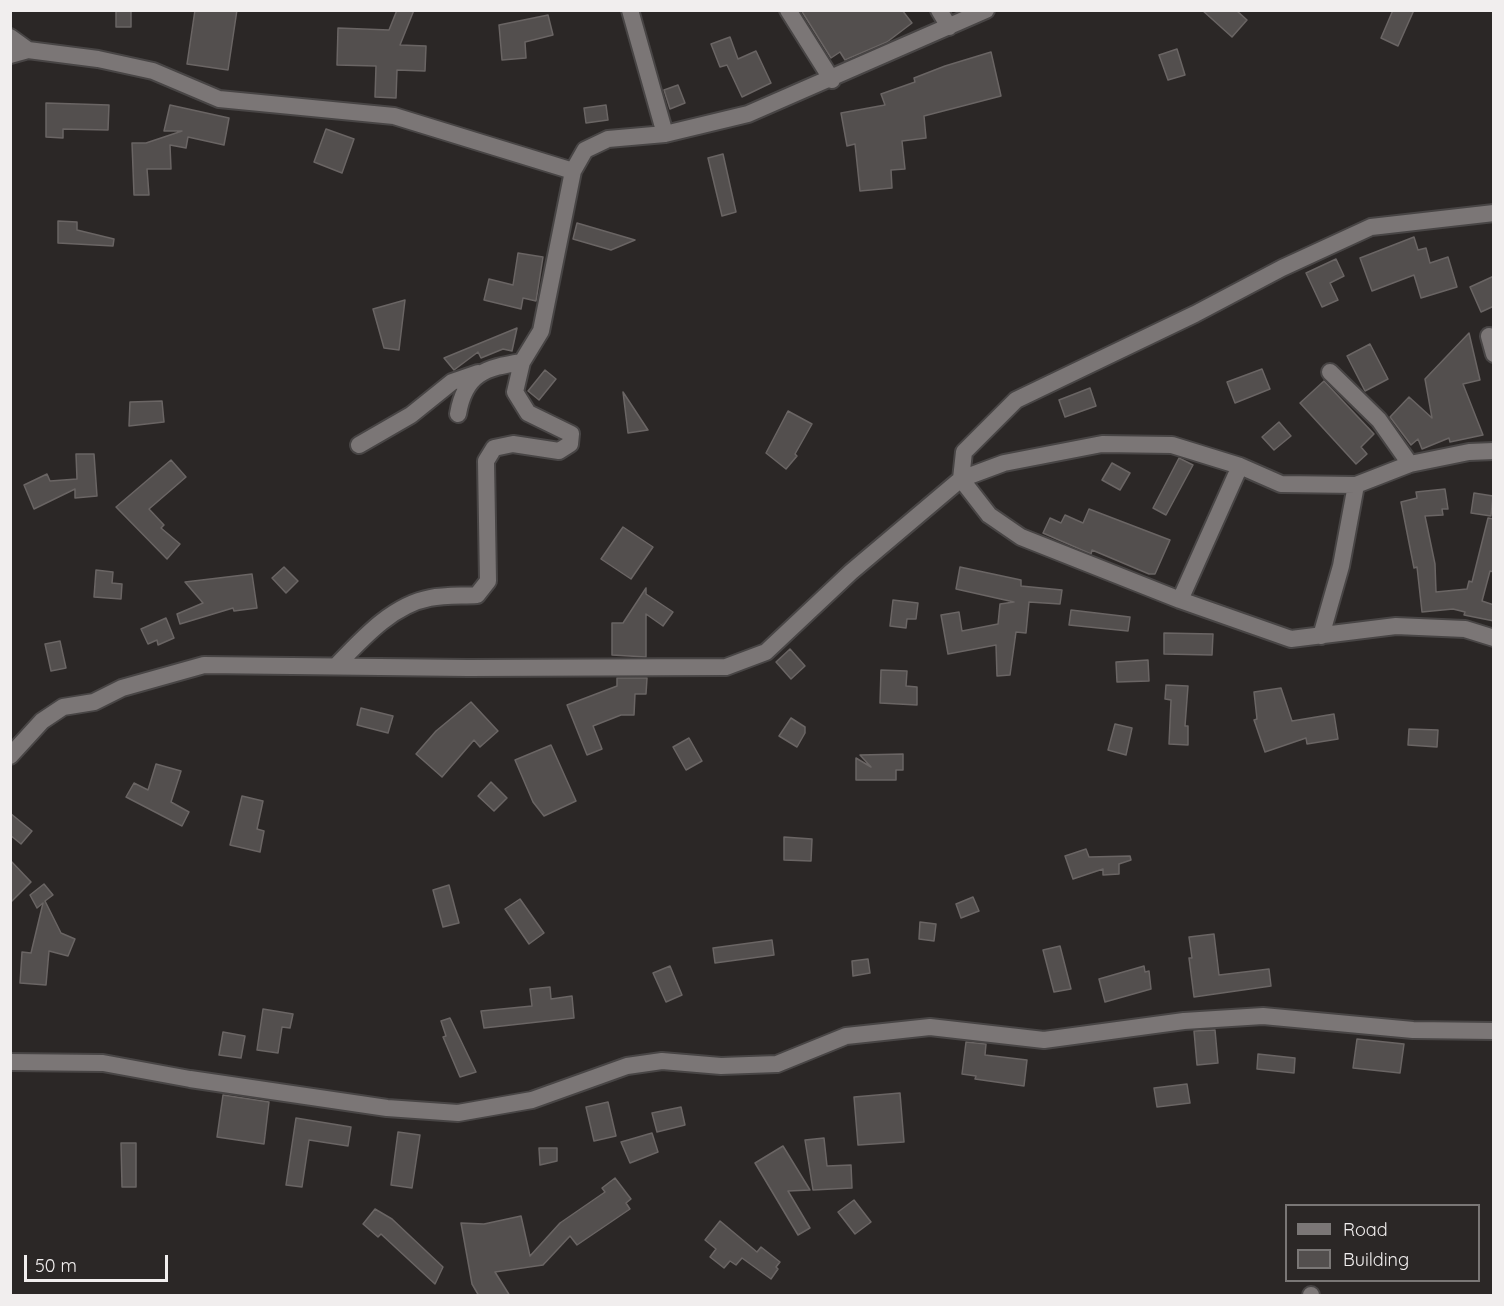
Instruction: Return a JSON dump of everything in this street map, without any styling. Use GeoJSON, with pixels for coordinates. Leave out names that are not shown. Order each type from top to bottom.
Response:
{"type":"FeatureCollection","features":[{"type":"Feature","properties":{"kind":"street"},"geometry":{"type":"LineString","coordinates":[[630,10],[665,134]]}},
{"type":"Feature","properties":{"kind":"street"},"geometry":{"type":"LineString","coordinates":[[788,10],[832,80]]}},
{"type":"Feature","properties":{"kind":"street"},"geometry":{"type":"LineString","coordinates":[[939,10],[949,27]]}},
{"type":"Feature","properties":{"kind":"street"},"geometry":{"type":"LineString","coordinates":[[337,665],[364,637],[402,608],[429,598],[477,595],[488,581],[486,461],[494,447],[513,444],[559,451],[570,444],[571,434],[528,413],[515,392],[522,362],[541,331],[573,171],[585,150],[608,139],[665,134],[748,114],[832,80],[986,10]]}},
{"type":"Feature","properties":{"kind":"street"},"geometry":{"type":"LineString","coordinates":[[10,37],[28,50]]}},
{"type":"Feature","properties":{"kind":"street"},"geometry":{"type":"LineString","coordinates":[[10,55],[28,50],[98,58],[153,71],[219,99],[393,116],[573,171]]}},
{"type":"Feature","properties":{"kind":"street"},"geometry":{"type":"LineString","coordinates":[[1494,213],[1371,227],[1282,268],[1195,314],[1016,400],[964,452],[961,479],[989,514],[1021,537],[1180,600],[1291,639],[1396,626],[1465,629],[1494,638]]}},
{"type":"Feature","properties":{"kind":"street"},"geometry":{"type":"LineString","coordinates":[[1489,336],[1494,354]]}},
{"type":"Feature","properties":{"kind":"street"},"geometry":{"type":"LineString","coordinates":[[359,445],[411,415],[452,382],[494,367],[522,362]]}},
{"type":"Feature","properties":{"kind":"street"},"geometry":{"type":"LineString","coordinates":[[1330,372],[1379,420],[1410,464]]}},
{"type":"Feature","properties":{"kind":"street"},"geometry":{"type":"LineString","coordinates":[[458,414],[462,395],[478,373]]}},
{"type":"Feature","properties":{"kind":"street"},"geometry":{"type":"LineString","coordinates":[[10,756],[42,722],[63,707],[94,702],[122,688],[204,664],[468,668],[726,667],[766,652],[851,572],[961,479],[1004,463],[1102,444],[1172,445],[1240,466],[1281,484],[1356,485],[1410,464],[1469,452],[1494,451]]}},
{"type":"Feature","properties":{"kind":"street"},"geometry":{"type":"LineString","coordinates":[[1180,600],[1240,466]]}},
{"type":"Feature","properties":{"kind":"street"},"geometry":{"type":"LineString","coordinates":[[1322,636],[1341,566],[1356,485]]}},
{"type":"Feature","properties":{"kind":"street"},"geometry":{"type":"LineString","coordinates":[[10,1062],[103,1062],[190,1079],[375,1106],[458,1113],[532,1100],[627,1066],[662,1061],[721,1066],[777,1064],[846,1036],[930,1027],[1044,1040],[1184,1021],[1263,1016],[1413,1030],[1494,1031]]}},
{"type":"Feature","properties":{"kind":"building"},"geometry":{"type":"Polygon","coordinates":[[[116,10],[131,10],[131,27],[116,27],[116,10]]]}},
{"type":"Feature","properties":{"kind":"building"},"geometry":{"type":"Polygon","coordinates":[[[195,10],[237,10],[228,70],[187,64],[195,10]]]}},
{"type":"Feature","properties":{"kind":"building"},"geometry":{"type":"Polygon","coordinates":[[[397,10],[414,10],[400,45],[426,46],[425,71],[397,70],[396,98],[375,97],[376,66],[337,65],[338,28],[389,30],[397,10]]]}},
{"type":"Feature","properties":{"kind":"building"},"geometry":{"type":"Polygon","coordinates":[[[801,10],[902,10],[912,23],[887,42],[845,60],[840,52],[831,58],[801,10]]]}},
{"type":"Feature","properties":{"kind":"building"},"geometry":{"type":"Polygon","coordinates":[[[1202,10],[1236,10],[1247,20],[1232,37],[1202,10]]]}},
{"type":"Feature","properties":{"kind":"building"},"geometry":{"type":"Polygon","coordinates":[[[1393,10],[1414,10],[1398,46],[1381,38],[1393,10]]]}},
{"type":"Feature","properties":{"kind":"building"},"geometry":{"type":"Polygon","coordinates":[[[548,15],[553,35],[525,42],[526,58],[502,60],[499,25],[548,15]]]}},
{"type":"Feature","properties":{"kind":"building"},"geometry":{"type":"Polygon","coordinates":[[[730,37],[738,59],[756,51],[771,83],[742,97],[727,65],[720,67],[711,44],[730,37]]]}},
{"type":"Feature","properties":{"kind":"building"},"geometry":{"type":"Polygon","coordinates":[[[1177,49],[1185,75],[1168,80],[1159,55],[1177,49]]]}},
{"type":"Feature","properties":{"kind":"building"},"geometry":{"type":"Polygon","coordinates":[[[991,52],[1001,96],[924,116],[926,138],[902,141],[905,169],[891,170],[892,188],[860,191],[855,144],[847,146],[841,113],[885,105],[881,94],[915,82],[914,78],[945,66],[991,52]]]}},
{"type":"Feature","properties":{"kind":"building"},"geometry":{"type":"Polygon","coordinates":[[[678,85],[685,103],[670,109],[664,90],[678,85]]]}},
{"type":"Feature","properties":{"kind":"building"},"geometry":{"type":"Polygon","coordinates":[[[46,103],[109,105],[108,130],[63,129],[63,138],[46,137],[46,103]]]}},
{"type":"Feature","properties":{"kind":"building"},"geometry":{"type":"Polygon","coordinates":[[[170,105],[229,118],[224,145],[188,137],[186,148],[170,145],[171,169],[147,169],[149,195],[134,195],[132,143],[146,143],[182,131],[164,131],[170,105]]]}},
{"type":"Feature","properties":{"kind":"building"},"geometry":{"type":"Polygon","coordinates":[[[606,105],[608,120],[586,123],[584,108],[606,105]]]}},
{"type":"Feature","properties":{"kind":"building"},"geometry":{"type":"Polygon","coordinates":[[[326,129],[354,139],[342,173],[314,162],[326,129]]]}},
{"type":"Feature","properties":{"kind":"building"},"geometry":{"type":"Polygon","coordinates":[[[723,154],[736,212],[722,216],[708,158],[723,154]]]}},
{"type":"Feature","properties":{"kind":"building"},"geometry":{"type":"Polygon","coordinates":[[[58,221],[77,222],[77,230],[114,239],[113,246],[58,243],[58,221]]]}},
{"type":"Feature","properties":{"kind":"building"},"geometry":{"type":"Polygon","coordinates":[[[577,223],[635,240],[611,250],[573,239],[577,223]]]}},
{"type":"Feature","properties":{"kind":"building"},"geometry":{"type":"Polygon","coordinates":[[[1414,237],[1418,250],[1426,248],[1430,263],[1448,257],[1457,287],[1421,298],[1414,275],[1372,291],[1360,258],[1414,237]]]}},
{"type":"Feature","properties":{"kind":"building"},"geometry":{"type":"Polygon","coordinates":[[[518,253],[543,257],[536,301],[523,298],[521,309],[484,300],[489,279],[513,285],[518,253]]]}},
{"type":"Feature","properties":{"kind":"building"},"geometry":{"type":"Polygon","coordinates":[[[1336,259],[1344,276],[1330,283],[1338,300],[1322,307],[1306,273],[1336,259]]]}},
{"type":"Feature","properties":{"kind":"building"},"geometry":{"type":"Polygon","coordinates":[[[1494,276],[1494,306],[1481,312],[1470,287],[1494,276]]]}},
{"type":"Feature","properties":{"kind":"building"},"geometry":{"type":"Polygon","coordinates":[[[405,300],[399,350],[384,348],[373,309],[405,300]]]}},
{"type":"Feature","properties":{"kind":"building"},"geometry":{"type":"Polygon","coordinates":[[[517,328],[512,351],[503,349],[481,358],[478,352],[454,370],[444,358],[517,328]]]}},
{"type":"Feature","properties":{"kind":"building"},"geometry":{"type":"Polygon","coordinates":[[[1469,333],[1480,380],[1463,384],[1483,435],[1450,442],[1449,438],[1422,449],[1418,439],[1411,445],[1390,417],[1409,397],[1432,418],[1425,379],[1469,333]]]}},
{"type":"Feature","properties":{"kind":"building"},"geometry":{"type":"Polygon","coordinates":[[[1370,344],[1388,379],[1365,391],[1347,356],[1370,344]]]}},
{"type":"Feature","properties":{"kind":"building"},"geometry":{"type":"Polygon","coordinates":[[[1262,369],[1270,389],[1235,403],[1227,382],[1262,369]]]}},
{"type":"Feature","properties":{"kind":"building"},"geometry":{"type":"Polygon","coordinates":[[[545,370],[556,379],[539,400],[528,391],[545,370]]]}},
{"type":"Feature","properties":{"kind":"building"},"geometry":{"type":"Polygon","coordinates":[[[1324,381],[1374,434],[1361,447],[1367,454],[1356,464],[1300,403],[1324,381]]]}},
{"type":"Feature","properties":{"kind":"building"},"geometry":{"type":"Polygon","coordinates":[[[1090,388],[1096,406],[1065,417],[1059,400],[1090,388]]]}},
{"type":"Feature","properties":{"kind":"building"},"geometry":{"type":"Polygon","coordinates":[[[623,392],[648,430],[628,433],[623,392]]]}},
{"type":"Feature","properties":{"kind":"building"},"geometry":{"type":"Polygon","coordinates":[[[162,401],[164,422],[129,426],[130,402],[162,401]]]}},
{"type":"Feature","properties":{"kind":"building"},"geometry":{"type":"Polygon","coordinates":[[[788,411],[812,424],[795,454],[797,456],[786,469],[766,453],[788,411]]]}},
{"type":"Feature","properties":{"kind":"building"},"geometry":{"type":"Polygon","coordinates":[[[1279,422],[1291,436],[1274,450],[1262,437],[1279,422]]]}},
{"type":"Feature","properties":{"kind":"building"},"geometry":{"type":"Polygon","coordinates":[[[76,454],[94,454],[97,496],[75,498],[75,489],[34,509],[24,485],[47,474],[50,481],[77,479],[76,454]]]}},
{"type":"Feature","properties":{"kind":"building"},"geometry":{"type":"Polygon","coordinates":[[[1179,458],[1193,465],[1166,515],[1153,508],[1179,458]]]}},
{"type":"Feature","properties":{"kind":"building"},"geometry":{"type":"Polygon","coordinates":[[[171,460],[186,477],[149,509],[164,525],[161,528],[180,544],[167,559],[116,507],[171,460]]]}},
{"type":"Feature","properties":{"kind":"building"},"geometry":{"type":"Polygon","coordinates":[[[1112,463],[1130,473],[1120,490],[1102,480],[1112,463]]]}},
{"type":"Feature","properties":{"kind":"building"},"geometry":{"type":"Polygon","coordinates":[[[1445,489],[1448,509],[1442,509],[1443,515],[1425,516],[1435,564],[1436,592],[1467,589],[1469,581],[1472,582],[1488,518],[1494,519],[1494,572],[1490,571],[1482,601],[1494,605],[1494,621],[1464,615],[1465,612],[1453,609],[1422,612],[1417,567],[1414,568],[1401,502],[1417,498],[1416,492],[1445,489]]]}},
{"type":"Feature","properties":{"kind":"building"},"geometry":{"type":"Polygon","coordinates":[[[1474,493],[1493,496],[1491,516],[1471,513],[1474,493]]]}},
{"type":"Feature","properties":{"kind":"building"},"geometry":{"type":"Polygon","coordinates":[[[1089,509],[1170,540],[1155,574],[1149,574],[1092,550],[1091,554],[1043,533],[1050,518],[1061,523],[1065,515],[1083,523],[1089,509]]]}},
{"type":"Feature","properties":{"kind":"building"},"geometry":{"type":"Polygon","coordinates":[[[623,527],[653,547],[631,579],[601,559],[623,527]]]}},
{"type":"Feature","properties":{"kind":"building"},"geometry":{"type":"Polygon","coordinates":[[[284,567],[298,581],[286,593],[272,578],[284,567]]]}},
{"type":"Feature","properties":{"kind":"building"},"geometry":{"type":"Polygon","coordinates":[[[960,567],[1021,580],[1021,586],[1062,590],[1060,604],[1029,602],[1026,633],[1016,632],[1010,675],[997,676],[996,645],[948,654],[941,615],[959,612],[962,631],[998,624],[1000,604],[1014,602],[956,589],[960,567]]]}},
{"type":"Feature","properties":{"kind":"building"},"geometry":{"type":"Polygon","coordinates":[[[96,570],[113,572],[112,583],[122,584],[121,599],[94,597],[96,570]]]}},
{"type":"Feature","properties":{"kind":"building"},"geometry":{"type":"Polygon","coordinates":[[[252,574],[257,608],[234,611],[233,608],[180,624],[177,614],[203,603],[185,582],[252,574]]]}},
{"type":"Feature","properties":{"kind":"building"},"geometry":{"type":"Polygon","coordinates":[[[646,588],[646,594],[673,612],[663,626],[646,614],[646,657],[612,655],[612,623],[623,623],[646,588]]]}},
{"type":"Feature","properties":{"kind":"building"},"geometry":{"type":"Polygon","coordinates":[[[893,600],[918,603],[916,619],[907,619],[906,628],[890,626],[893,600]]]}},
{"type":"Feature","properties":{"kind":"building"},"geometry":{"type":"Polygon","coordinates":[[[1071,610],[1130,617],[1128,631],[1069,625],[1071,610]]]}},
{"type":"Feature","properties":{"kind":"building"},"geometry":{"type":"Polygon","coordinates":[[[166,618],[174,638],[158,645],[157,640],[148,644],[141,629],[166,618]]]}},
{"type":"Feature","properties":{"kind":"building"},"geometry":{"type":"Polygon","coordinates":[[[1164,633],[1213,634],[1212,655],[1164,654],[1164,633]]]}},
{"type":"Feature","properties":{"kind":"building"},"geometry":{"type":"Polygon","coordinates":[[[60,641],[66,668],[51,671],[45,644],[60,641]]]}},
{"type":"Feature","properties":{"kind":"building"},"geometry":{"type":"Polygon","coordinates":[[[790,649],[805,666],[791,679],[776,662],[790,649]]]}},
{"type":"Feature","properties":{"kind":"building"},"geometry":{"type":"Polygon","coordinates":[[[1148,660],[1149,681],[1117,682],[1116,662],[1148,660]]]}},
{"type":"Feature","properties":{"kind":"building"},"geometry":{"type":"Polygon","coordinates":[[[881,670],[907,671],[906,686],[917,687],[917,705],[880,703],[881,670]]]}},
{"type":"Feature","properties":{"kind":"building"},"geometry":{"type":"Polygon","coordinates":[[[617,678],[647,678],[646,694],[635,694],[634,715],[621,715],[593,726],[602,749],[587,755],[567,705],[617,686],[617,678]]]}},
{"type":"Feature","properties":{"kind":"building"},"geometry":{"type":"Polygon","coordinates":[[[1166,685],[1188,686],[1185,726],[1188,726],[1188,745],[1169,744],[1171,700],[1165,699],[1166,685]]]}},
{"type":"Feature","properties":{"kind":"building"},"geometry":{"type":"Polygon","coordinates":[[[1281,688],[1292,721],[1334,714],[1338,739],[1307,744],[1306,738],[1265,752],[1254,720],[1257,719],[1254,692],[1281,688]]]}},
{"type":"Feature","properties":{"kind":"building"},"geometry":{"type":"Polygon","coordinates":[[[471,702],[498,731],[480,747],[474,740],[442,777],[416,754],[436,731],[471,702]]]}},
{"type":"Feature","properties":{"kind":"building"},"geometry":{"type":"Polygon","coordinates":[[[361,708],[393,716],[388,733],[357,725],[361,708]]]}},
{"type":"Feature","properties":{"kind":"building"},"geometry":{"type":"Polygon","coordinates":[[[791,718],[805,727],[805,733],[797,747],[779,736],[791,718]]]}},
{"type":"Feature","properties":{"kind":"building"},"geometry":{"type":"Polygon","coordinates":[[[1115,724],[1132,728],[1126,755],[1108,750],[1115,724]]]}},
{"type":"Feature","properties":{"kind":"building"},"geometry":{"type":"Polygon","coordinates":[[[1409,729],[1438,730],[1437,747],[1408,745],[1409,729]]]}},
{"type":"Feature","properties":{"kind":"building"},"geometry":{"type":"Polygon","coordinates":[[[689,738],[702,761],[686,770],[673,747],[689,738]]]}},
{"type":"Feature","properties":{"kind":"building"},"geometry":{"type":"Polygon","coordinates":[[[551,745],[576,801],[544,816],[533,802],[515,760],[551,745]]]}},
{"type":"Feature","properties":{"kind":"building"},"geometry":{"type":"Polygon","coordinates":[[[903,754],[903,770],[896,770],[896,780],[856,780],[856,758],[871,767],[860,755],[903,754]]]}},
{"type":"Feature","properties":{"kind":"building"},"geometry":{"type":"Polygon","coordinates":[[[156,764],[181,771],[171,802],[189,812],[182,826],[126,797],[134,783],[148,790],[156,764]]]}},
{"type":"Feature","properties":{"kind":"building"},"geometry":{"type":"Polygon","coordinates":[[[491,782],[507,798],[494,811],[478,796],[491,782]]]}},
{"type":"Feature","properties":{"kind":"building"},"geometry":{"type":"Polygon","coordinates":[[[242,796],[263,801],[257,829],[264,831],[260,852],[230,845],[242,796]]]}},
{"type":"Feature","properties":{"kind":"building"},"geometry":{"type":"Polygon","coordinates":[[[10,813],[32,831],[21,844],[10,835],[10,813]]]}},
{"type":"Feature","properties":{"kind":"building"},"geometry":{"type":"Polygon","coordinates":[[[784,837],[812,839],[811,861],[784,860],[784,837]]]}},
{"type":"Feature","properties":{"kind":"building"},"geometry":{"type":"Polygon","coordinates":[[[1086,849],[1089,857],[1130,856],[1131,860],[1119,864],[1119,874],[1103,875],[1103,869],[1073,879],[1065,856],[1086,849]]]}},
{"type":"Feature","properties":{"kind":"building"},"geometry":{"type":"Polygon","coordinates":[[[10,860],[31,882],[10,903],[10,860]]]}},
{"type":"Feature","properties":{"kind":"building"},"geometry":{"type":"Polygon","coordinates":[[[44,884],[53,895],[45,901],[61,933],[75,939],[68,956],[49,951],[46,985],[20,983],[22,952],[31,953],[43,903],[37,908],[30,895],[44,884]]]}},
{"type":"Feature","properties":{"kind":"building"},"geometry":{"type":"Polygon","coordinates":[[[449,885],[459,923],[443,927],[433,890],[449,885]]]}},
{"type":"Feature","properties":{"kind":"building"},"geometry":{"type":"Polygon","coordinates":[[[973,897],[979,911],[961,918],[956,904],[973,897]]]}},
{"type":"Feature","properties":{"kind":"building"},"geometry":{"type":"Polygon","coordinates":[[[520,899],[544,933],[529,944],[505,909],[520,899]]]}},
{"type":"Feature","properties":{"kind":"building"},"geometry":{"type":"Polygon","coordinates":[[[920,922],[936,924],[934,941],[919,939],[920,922]]]}},
{"type":"Feature","properties":{"kind":"building"},"geometry":{"type":"Polygon","coordinates":[[[1214,934],[1219,975],[1269,969],[1271,986],[1194,997],[1189,937],[1214,934]]]}},
{"type":"Feature","properties":{"kind":"building"},"geometry":{"type":"Polygon","coordinates":[[[772,940],[774,955],[715,963],[713,948],[772,940]]]}},
{"type":"Feature","properties":{"kind":"building"},"geometry":{"type":"Polygon","coordinates":[[[1060,946],[1071,989],[1054,992],[1043,950],[1060,946]]]}},
{"type":"Feature","properties":{"kind":"building"},"geometry":{"type":"Polygon","coordinates":[[[868,959],[870,973],[853,976],[852,961],[868,959]]]}},
{"type":"Feature","properties":{"kind":"building"},"geometry":{"type":"Polygon","coordinates":[[[670,966],[682,995],[666,1002],[653,973],[670,966]]]}},
{"type":"Feature","properties":{"kind":"building"},"geometry":{"type":"Polygon","coordinates":[[[1144,966],[1145,972],[1149,971],[1151,989],[1105,1002],[1099,979],[1144,966]]]}},
{"type":"Feature","properties":{"kind":"building"},"geometry":{"type":"Polygon","coordinates":[[[550,987],[551,999],[572,996],[574,1018],[484,1028],[481,1011],[532,1006],[530,989],[550,987]]]}},
{"type":"Feature","properties":{"kind":"building"},"geometry":{"type":"Polygon","coordinates":[[[263,1009],[293,1014],[290,1028],[282,1027],[278,1053],[257,1050],[263,1009]]]}},
{"type":"Feature","properties":{"kind":"building"},"geometry":{"type":"Polygon","coordinates":[[[450,1018],[476,1072],[460,1077],[443,1037],[446,1036],[441,1021],[450,1018]]]}},
{"type":"Feature","properties":{"kind":"building"},"geometry":{"type":"Polygon","coordinates":[[[1215,1030],[1218,1063],[1197,1065],[1194,1031],[1215,1030]]]}},
{"type":"Feature","properties":{"kind":"building"},"geometry":{"type":"Polygon","coordinates":[[[223,1032],[245,1036],[241,1058],[219,1055],[223,1032]]]}},
{"type":"Feature","properties":{"kind":"building"},"geometry":{"type":"Polygon","coordinates":[[[1357,1039],[1404,1044],[1400,1073],[1353,1068],[1357,1039]]]}},
{"type":"Feature","properties":{"kind":"building"},"geometry":{"type":"Polygon","coordinates":[[[966,1042],[986,1044],[985,1055],[1027,1060],[1024,1086],[975,1079],[976,1076],[962,1074],[966,1042]]]}},
{"type":"Feature","properties":{"kind":"building"},"geometry":{"type":"Polygon","coordinates":[[[1258,1054],[1295,1058],[1294,1073],[1257,1069],[1258,1054]]]}},
{"type":"Feature","properties":{"kind":"building"},"geometry":{"type":"Polygon","coordinates":[[[1187,1084],[1190,1103],[1157,1107],[1154,1088],[1187,1084]]]}},
{"type":"Feature","properties":{"kind":"building"},"geometry":{"type":"Polygon","coordinates":[[[900,1093],[904,1142],[858,1145],[854,1097],[900,1093]]]}},
{"type":"Feature","properties":{"kind":"building"},"geometry":{"type":"Polygon","coordinates":[[[223,1095],[269,1102],[264,1144],[217,1137],[223,1095]]]}},
{"type":"Feature","properties":{"kind":"building"},"geometry":{"type":"Polygon","coordinates":[[[608,1102],[616,1136],[594,1141],[586,1107],[608,1102]]]}},
{"type":"Feature","properties":{"kind":"building"},"geometry":{"type":"Polygon","coordinates":[[[681,1107],[685,1125],[657,1132],[652,1113],[681,1107]]]}},
{"type":"Feature","properties":{"kind":"building"},"geometry":{"type":"Polygon","coordinates":[[[296,1118],[351,1127],[348,1146],[309,1140],[302,1187],[286,1185],[296,1118]]]}},
{"type":"Feature","properties":{"kind":"building"},"geometry":{"type":"Polygon","coordinates":[[[398,1132],[420,1135],[412,1188],[391,1185],[398,1132]]]}},
{"type":"Feature","properties":{"kind":"building"},"geometry":{"type":"Polygon","coordinates":[[[652,1133],[658,1152],[630,1163],[621,1142],[652,1133]]]}},
{"type":"Feature","properties":{"kind":"building"},"geometry":{"type":"Polygon","coordinates":[[[824,1138],[827,1166],[851,1165],[852,1188],[813,1190],[805,1140],[824,1138]]]}},
{"type":"Feature","properties":{"kind":"building"},"geometry":{"type":"Polygon","coordinates":[[[121,1143],[136,1143],[136,1187],[122,1187],[121,1143]]]}},
{"type":"Feature","properties":{"kind":"building"},"geometry":{"type":"Polygon","coordinates":[[[783,1146],[810,1190],[788,1191],[810,1228],[798,1235],[755,1163],[783,1146]]]}},
{"type":"Feature","properties":{"kind":"building"},"geometry":{"type":"Polygon","coordinates":[[[539,1148],[557,1148],[557,1161],[540,1165],[539,1148]]]}},
{"type":"Feature","properties":{"kind":"building"},"geometry":{"type":"Polygon","coordinates":[[[615,1178],[631,1199],[626,1203],[630,1209],[577,1245],[570,1236],[543,1265],[495,1272],[510,1296],[479,1296],[472,1284],[461,1223],[484,1224],[521,1216],[530,1256],[560,1223],[605,1192],[602,1188],[615,1178]]]}},
{"type":"Feature","properties":{"kind":"building"},"geometry":{"type":"Polygon","coordinates":[[[854,1200],[871,1222],[855,1234],[838,1212],[854,1200]]]}},
{"type":"Feature","properties":{"kind":"building"},"geometry":{"type":"Polygon","coordinates":[[[375,1209],[392,1219],[443,1267],[435,1284],[381,1234],[378,1237],[363,1224],[375,1209]]]}},
{"type":"Feature","properties":{"kind":"building"},"geometry":{"type":"Polygon","coordinates":[[[720,1221],[757,1252],[761,1247],[780,1262],[771,1279],[742,1258],[736,1265],[730,1261],[724,1268],[710,1257],[716,1249],[705,1240],[720,1221]]]}}]}
